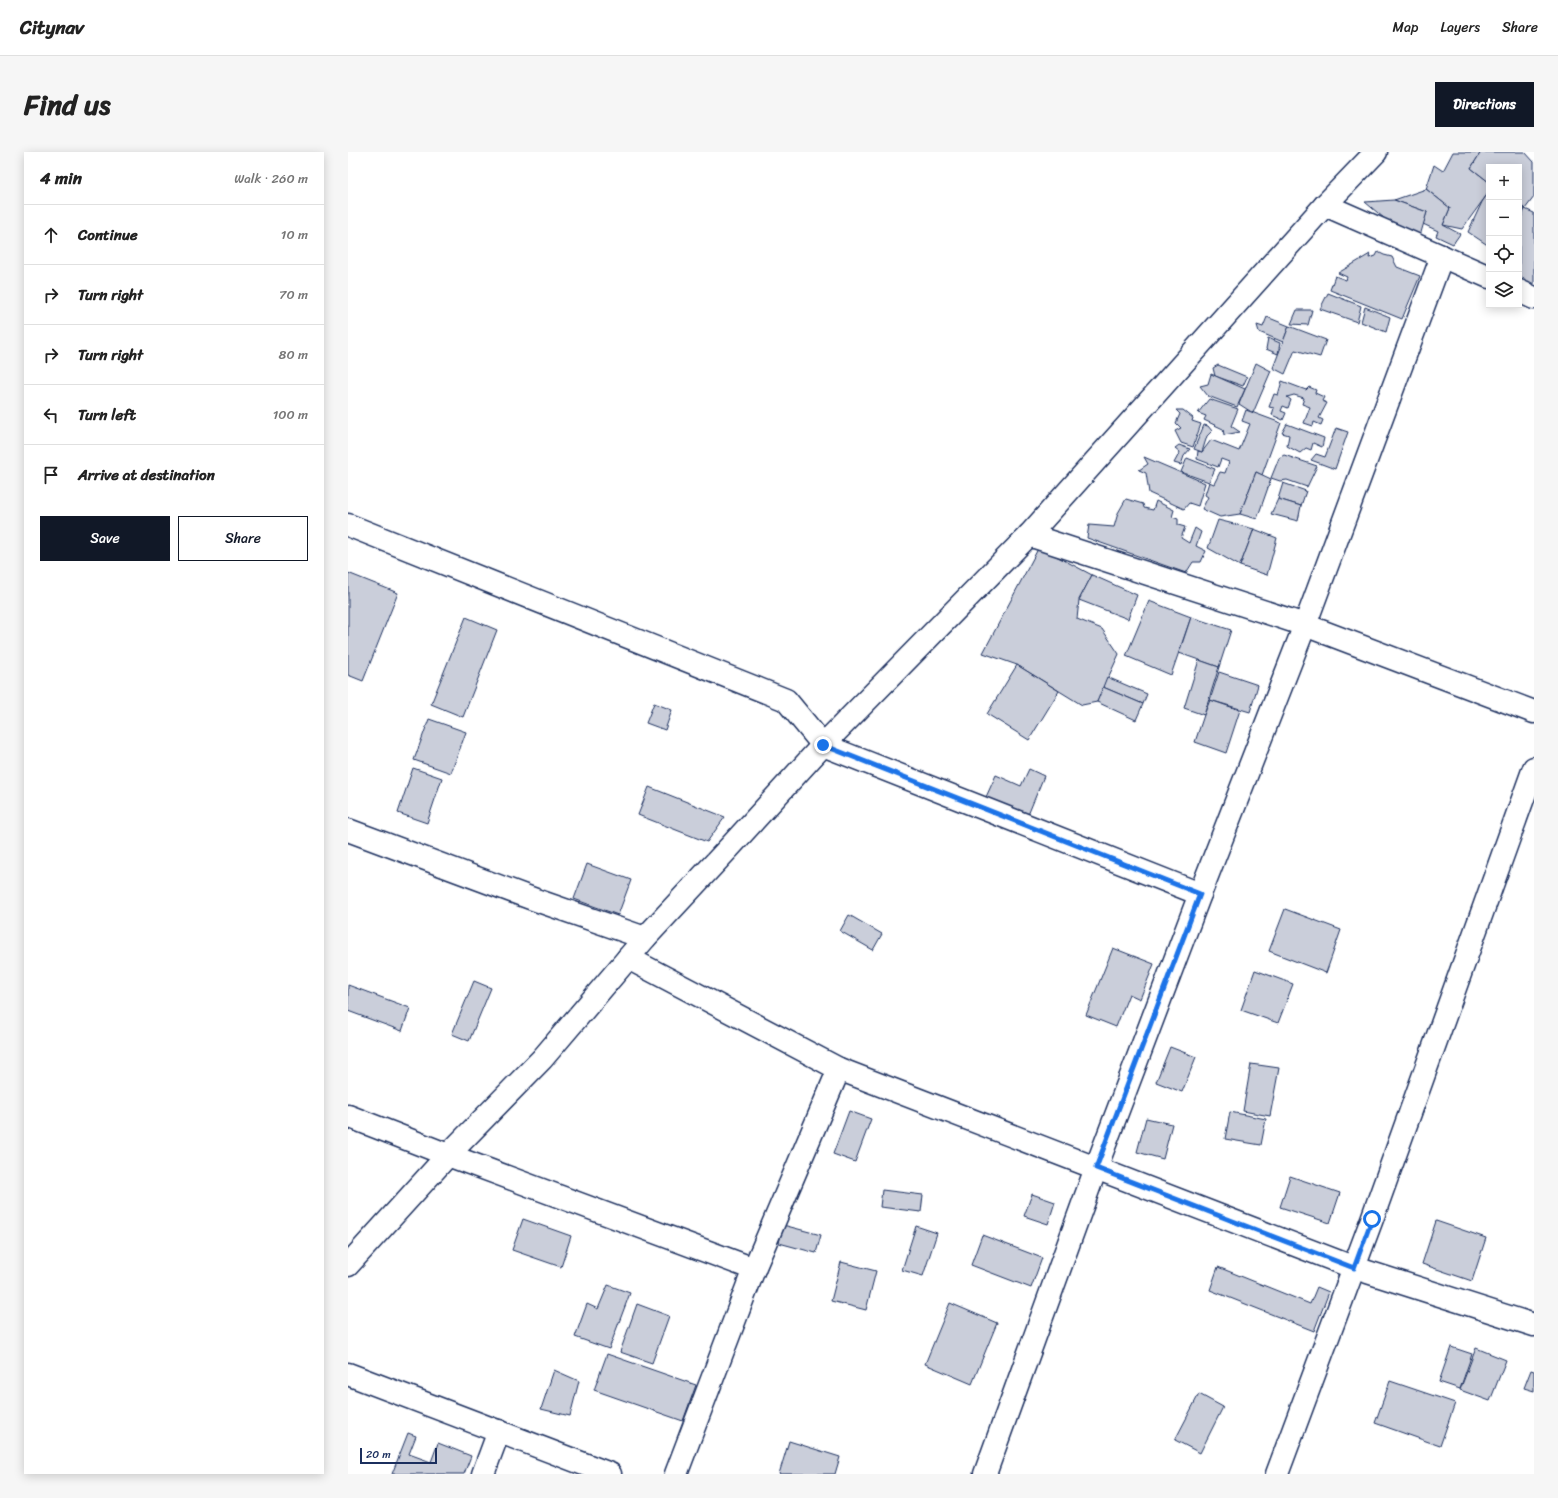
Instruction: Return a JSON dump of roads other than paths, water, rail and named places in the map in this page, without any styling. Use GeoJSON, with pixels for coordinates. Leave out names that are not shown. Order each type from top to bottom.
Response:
{"type":"FeatureCollection","features":[{"type":"Feature","properties":{"kind":"street"},"geometry":{"type":"LineString","coordinates":[[348,1265],[448,1155],[542,1059],[645,938],[728,850],[823,745],[1029,535],[1325,205],[1376,152]]}},
{"type":"Feature","properties":{"kind":"street"},"geometry":{"type":"LineString","coordinates":[[1325,205],[1486,276]]}},
{"type":"Feature","properties":{"kind":"street"},"geometry":{"type":"LineString","coordinates":[[985,1474],[1096,1168],[1200,894],[1305,625],[1442,256]]}},
{"type":"Feature","properties":{"kind":"street"},"geometry":{"type":"LineString","coordinates":[[1522,292],[1534,298]]}},
{"type":"Feature","properties":{"kind":"street"},"geometry":{"type":"LineString","coordinates":[[348,525],[786,700],[823,745],[1200,894]]}},
{"type":"Feature","properties":{"kind":"street"},"geometry":{"type":"LineString","coordinates":[[1029,535],[1305,625],[1534,712]]}},
{"type":"Feature","properties":{"kind":"street"},"geometry":{"type":"LineString","coordinates":[[1277,1474],[1354,1268],[1534,768]]}},
{"type":"Feature","properties":{"kind":"street"},"geometry":{"type":"LineString","coordinates":[[348,830],[533,899],[645,938]]}},
{"type":"Feature","properties":{"kind":"street"},"geometry":{"type":"LineString","coordinates":[[628,958],[839,1068],[1354,1268],[1534,1325]]}},
{"type":"Feature","properties":{"kind":"street"},"geometry":{"type":"LineString","coordinates":[[676,1474],[754,1269],[839,1068]]}},
{"type":"Feature","properties":{"kind":"street"},"geometry":{"type":"LineString","coordinates":[[348,1116],[448,1155],[754,1269]]}},
{"type":"Feature","properties":{"kind":"street"},"geometry":{"type":"LineString","coordinates":[[348,1374],[610,1474]]}},
{"type":"Feature","properties":{"kind":"street"},"geometry":{"type":"LineString","coordinates":[[483,1474],[499,1431]]}}]}
